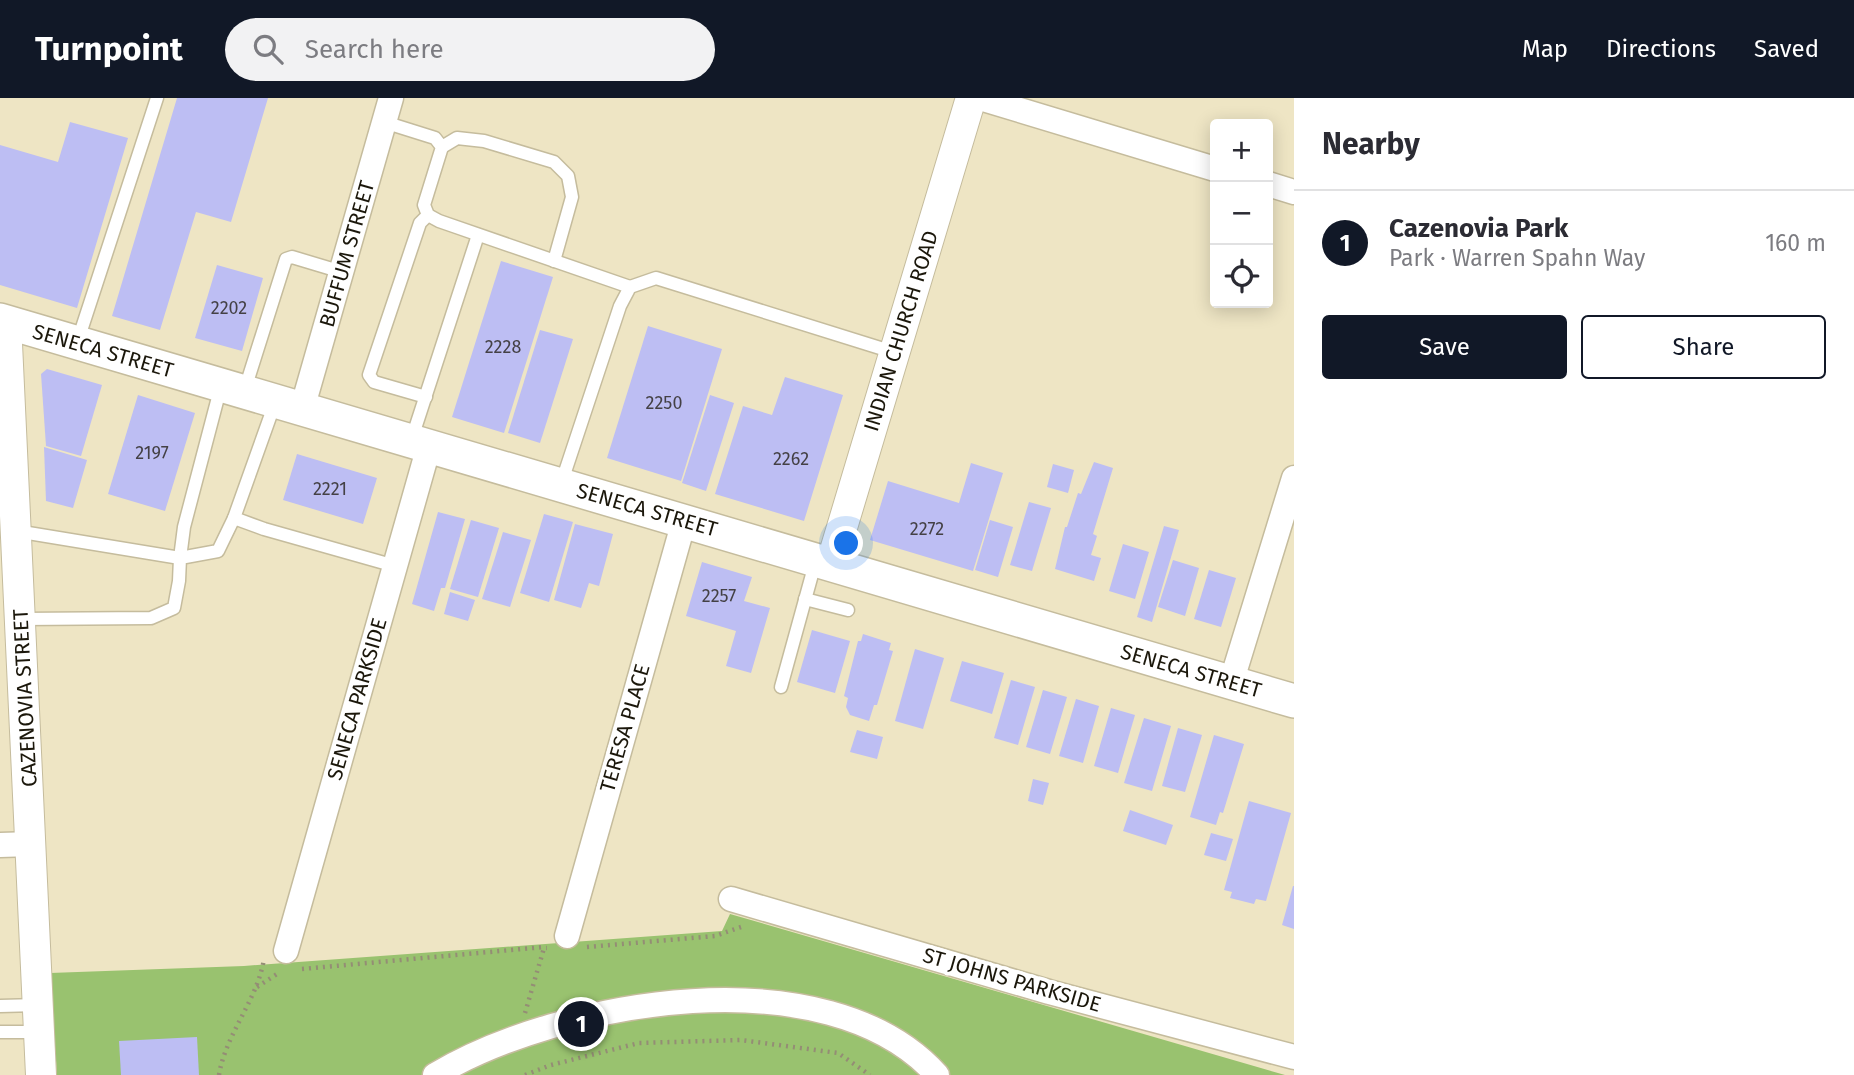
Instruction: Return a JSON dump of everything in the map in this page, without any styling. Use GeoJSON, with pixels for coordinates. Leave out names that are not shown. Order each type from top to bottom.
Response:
{"type":"FeatureCollection","features":[{"type":"Feature","properties":{"kind":"main road","name":"SENECA STREET"},"geometry":{"type":"LineString","coordinates":[[3,321],[1294,701]]}},
{"type":"Feature","properties":{"kind":"street","name":"BUFFUM STREET"},"geometry":{"type":"LineString","coordinates":[[289,405],[342,272],[391,98]]}},
{"type":"Feature","properties":{"kind":"street","name":"INDIAN CHURCH ROAD"},"geometry":{"type":"LineString","coordinates":[[824,562],[894,353],[971,98]]}},
{"type":"Feature","properties":{"kind":"street"},"geometry":{"type":"LineString","coordinates":[[980,98],[1210,167]]}},
{"type":"Feature","properties":{"kind":"street"},"geometry":{"type":"LineString","coordinates":[[1273,186],[1294,192]]}},
{"type":"Feature","properties":{"kind":"street","name":"CAZENOVIA STREET"},"geometry":{"type":"LineString","coordinates":[[3,321],[8,531],[21,619],[41,1075]]}},
{"type":"Feature","properties":{"kind":"street","name":"SENECA PARKSIDE"},"geometry":{"type":"LineString","coordinates":[[288,964],[395,566],[420,444]]}},
{"type":"Feature","properties":{"kind":"street"},"geometry":{"type":"LineString","coordinates":[[1231,683],[1294,478]]}},
{"type":"Feature","properties":{"kind":"street","name":"TERESA PLACE"},"geometry":{"type":"LineString","coordinates":[[567,944],[684,521]]}},
{"type":"Feature","properties":{"kind":"street"},"geometry":{"type":"LineString","coordinates":[[0,845],[32,844]]}},
{"type":"Feature","properties":{"kind":"street","name":"ST JOHNS PARKSIDE"},"geometry":{"type":"LineString","coordinates":[[731,899],[1049,992],[1294,1057]]}},
{"type":"Feature","properties":{"kind":"street"},"geometry":{"type":"LineString","coordinates":[[435,1075],[494,1046],[591,1015],[630,1007],[749,1000],[788,1005],[867,1026],[900,1045],[937,1075]]}},
{"type":"Feature","properties":{"kind":"lane"},"geometry":{"type":"LineString","coordinates":[[77,343],[157,98]]}},
{"type":"Feature","properties":{"kind":"lane"},"geometry":{"type":"LineString","coordinates":[[384,122],[435,138],[442,147]]}},
{"type":"Feature","properties":{"kind":"lane"},"geometry":{"type":"LineString","coordinates":[[554,261],[572,197],[568,176],[554,162],[484,141],[457,138],[442,147],[424,205],[428,215],[478,234],[554,261],[630,287],[656,278],[894,353]]}},
{"type":"Feature","properties":{"kind":"lane"},"geometry":{"type":"LineString","coordinates":[[426,397],[374,382],[369,374],[419,223],[428,215]]}},
{"type":"Feature","properties":{"kind":"lane"},"geometry":{"type":"LineString","coordinates":[[420,444],[426,397],[478,234]]}},
{"type":"Feature","properties":{"kind":"lane"},"geometry":{"type":"LineString","coordinates":[[21,619],[151,618],[174,607],[184,527],[232,389],[286,259],[292,257],[342,272]]}},
{"type":"Feature","properties":{"kind":"lane"},"geometry":{"type":"LineString","coordinates":[[561,485],[620,306],[630,287]]}},
{"type":"Feature","properties":{"kind":"lane"},"geometry":{"type":"LineString","coordinates":[[8,531],[180,558],[218,551],[289,405]]}},
{"type":"Feature","properties":{"kind":"lane"},"geometry":{"type":"LineString","coordinates":[[234,518],[395,566]]}},
{"type":"Feature","properties":{"kind":"lane"},"geometry":{"type":"LineString","coordinates":[[781,687],[805,599],[824,562]]}},
{"type":"Feature","properties":{"kind":"lane"},"geometry":{"type":"LineString","coordinates":[[805,599],[848,610]]}},
{"type":"Feature","properties":{"kind":"lane"},"geometry":{"type":"LineString","coordinates":[[0,1006],[39,1019]]}},
{"type":"Feature","properties":{"kind":"lane"},"geometry":{"type":"LineString","coordinates":[[0,1032],[39,1019]]}},
{"type":"Feature","properties":{"kind":"path"},"geometry":{"type":"LineString","coordinates":[[257,987],[288,964],[715,936],[746,926],[773,911]]}},
{"type":"Feature","properties":{"kind":"path"},"geometry":{"type":"LineString","coordinates":[[524,1016],[544,948]]}},
{"type":"Feature","properties":{"kind":"path"},"geometry":{"type":"LineString","coordinates":[[219,1075],[229,1040],[257,987],[265,949],[288,964]]}},
{"type":"Feature","properties":{"kind":"path"},"geometry":{"type":"LineString","coordinates":[[525,1075],[551,1065],[639,1044],[741,1040],[838,1053],[870,1075]]}},
{"type":"Feature","properties":{"kind":"green space"},"geometry":{"type":"Polygon","coordinates":[[[730,914],[1285,1075],[57,1075],[50,973],[244,966],[722,931],[730,914]]]}},
{"type":"Feature","properties":{"kind":"building"},"geometry":{"type":"Polygon","coordinates":[[[177,98],[268,98],[231,222],[196,212],[160,330],[112,316],[177,98]]]}},
{"type":"Feature","properties":{"kind":"building"},"geometry":{"type":"Polygon","coordinates":[[[70,122],[128,138],[77,308],[0,285],[0,145],[58,162],[70,122]]]}},
{"type":"Feature","properties":{"kind":"building"},"geometry":{"type":"Polygon","coordinates":[[[501,261],[553,277],[504,433],[452,417],[501,261]]]}},
{"type":"Feature","properties":{"kind":"building"},"geometry":{"type":"Polygon","coordinates":[[[217,265],[263,278],[242,351],[195,338],[217,265]]]}},
{"type":"Feature","properties":{"kind":"building"},"geometry":{"type":"Polygon","coordinates":[[[648,326],[722,349],[681,481],[607,458],[648,326]]]}},
{"type":"Feature","properties":{"kind":"building"},"geometry":{"type":"Polygon","coordinates":[[[540,330],[573,339],[540,443],[508,433],[540,330]]]}},
{"type":"Feature","properties":{"kind":"building"},"geometry":{"type":"Polygon","coordinates":[[[47,369],[102,385],[81,456],[46,446],[41,374],[47,369]]]}},
{"type":"Feature","properties":{"kind":"building"},"geometry":{"type":"Polygon","coordinates":[[[785,377],[843,395],[804,521],[715,494],[743,406],[772,415],[785,377]]]}},
{"type":"Feature","properties":{"kind":"building"},"geometry":{"type":"Polygon","coordinates":[[[138,395],[195,413],[165,511],[108,494],[138,395]]]}},
{"type":"Feature","properties":{"kind":"building"},"geometry":{"type":"Polygon","coordinates":[[[710,395],[734,403],[706,491],[682,483],[710,395]]]}},
{"type":"Feature","properties":{"kind":"building"},"geometry":{"type":"Polygon","coordinates":[[[44,447],[87,460],[73,508],[46,501],[44,447]]]}},
{"type":"Feature","properties":{"kind":"building"},"geometry":{"type":"Polygon","coordinates":[[[297,454],[377,478],[363,524],[283,500],[297,454]]]}},
{"type":"Feature","properties":{"kind":"building"},"geometry":{"type":"Polygon","coordinates":[[[1094,462],[1113,468],[1093,534],[1097,536],[1091,555],[1101,558],[1094,581],[1055,569],[1065,527],[1094,462]]]}},
{"type":"Feature","properties":{"kind":"building"},"geometry":{"type":"Polygon","coordinates":[[[971,463],[1003,473],[973,571],[870,540],[888,481],[959,503],[971,463]]]}},
{"type":"Feature","properties":{"kind":"building"},"geometry":{"type":"Polygon","coordinates":[[[1053,464],[1074,470],[1068,493],[1047,487],[1053,464]]]}},
{"type":"Feature","properties":{"kind":"building"},"geometry":{"type":"Polygon","coordinates":[[[1029,502],[1051,508],[1032,571],[1010,565],[1029,502]]]}},
{"type":"Feature","properties":{"kind":"building"},"geometry":{"type":"Polygon","coordinates":[[[438,512],[465,519],[445,588],[441,588],[434,611],[412,604],[438,512]]]}},
{"type":"Feature","properties":{"kind":"building"},"geometry":{"type":"Polygon","coordinates":[[[544,514],[573,522],[549,602],[520,593],[544,514]]]}},
{"type":"Feature","properties":{"kind":"building"},"geometry":{"type":"Polygon","coordinates":[[[471,520],[499,528],[478,597],[450,589],[471,520]]]}},
{"type":"Feature","properties":{"kind":"building"},"geometry":{"type":"Polygon","coordinates":[[[990,520],[1013,527],[998,577],[975,570],[990,520]]]}},
{"type":"Feature","properties":{"kind":"building"},"geometry":{"type":"Polygon","coordinates":[[[575,524],[613,534],[599,586],[589,583],[581,608],[554,600],[575,524]]]}},
{"type":"Feature","properties":{"kind":"building"},"geometry":{"type":"Polygon","coordinates":[[[1164,526],[1179,530],[1152,622],[1137,617],[1164,526]]]}},
{"type":"Feature","properties":{"kind":"building"},"geometry":{"type":"Polygon","coordinates":[[[503,532],[531,540],[510,607],[482,599],[503,532]]]}},
{"type":"Feature","properties":{"kind":"building"},"geometry":{"type":"Polygon","coordinates":[[[1123,544],[1149,552],[1135,599],[1109,591],[1123,544]]]}},
{"type":"Feature","properties":{"kind":"building"},"geometry":{"type":"Polygon","coordinates":[[[1173,560],[1199,568],[1185,616],[1158,607],[1173,560]]]}},
{"type":"Feature","properties":{"kind":"building"},"geometry":{"type":"Polygon","coordinates":[[[702,562],[752,577],[744,601],[770,608],[751,673],[726,666],[736,631],[686,616],[702,562]]]}},
{"type":"Feature","properties":{"kind":"building"},"geometry":{"type":"Polygon","coordinates":[[[1209,570],[1236,578],[1221,627],[1194,619],[1209,570]]]}},
{"type":"Feature","properties":{"kind":"building"},"geometry":{"type":"Polygon","coordinates":[[[450,592],[475,600],[468,621],[444,614],[450,592]]]}},
{"type":"Feature","properties":{"kind":"building"},"geometry":{"type":"Polygon","coordinates":[[[812,630],[850,641],[835,693],[797,682],[812,630]]]}},
{"type":"Feature","properties":{"kind":"building"},"geometry":{"type":"Polygon","coordinates":[[[863,634],[891,643],[889,650],[893,651],[877,705],[874,705],[869,721],[850,715],[846,707],[848,698],[844,696],[858,641],[861,641],[863,634]]]}},
{"type":"Feature","properties":{"kind":"building"},"geometry":{"type":"Polygon","coordinates":[[[915,649],[944,658],[923,729],[895,721],[915,649]]]}},
{"type":"Feature","properties":{"kind":"building"},"geometry":{"type":"Polygon","coordinates":[[[962,661],[1004,673],[992,714],[950,701],[962,661]]]}},
{"type":"Feature","properties":{"kind":"building"},"geometry":{"type":"Polygon","coordinates":[[[1011,680],[1035,687],[1018,745],[994,738],[1011,680]]]}},
{"type":"Feature","properties":{"kind":"building"},"geometry":{"type":"Polygon","coordinates":[[[1043,690],[1067,697],[1050,754],[1026,747],[1043,690]]]}},
{"type":"Feature","properties":{"kind":"building"},"geometry":{"type":"Polygon","coordinates":[[[1076,699],[1099,706],[1083,763],[1059,756],[1076,699]]]}},
{"type":"Feature","properties":{"kind":"building"},"geometry":{"type":"Polygon","coordinates":[[[1111,708],[1135,715],[1118,773],[1094,766],[1111,708]]]}},
{"type":"Feature","properties":{"kind":"building"},"geometry":{"type":"Polygon","coordinates":[[[1144,718],[1171,726],[1152,791],[1124,783],[1144,718]]]}},
{"type":"Feature","properties":{"kind":"building"},"geometry":{"type":"Polygon","coordinates":[[[1178,728],[1202,735],[1185,792],[1162,786],[1178,728]]]}},
{"type":"Feature","properties":{"kind":"building"},"geometry":{"type":"Polygon","coordinates":[[[857,730],[883,737],[877,759],[850,752],[857,730]]]}},
{"type":"Feature","properties":{"kind":"building"},"geometry":{"type":"Polygon","coordinates":[[[1214,735],[1244,744],[1223,813],[1220,812],[1216,825],[1190,817],[1214,735]]]}},
{"type":"Feature","properties":{"kind":"building"},"geometry":{"type":"Polygon","coordinates":[[[1033,779],[1049,783],[1043,805],[1028,801],[1033,779]]]}},
{"type":"Feature","properties":{"kind":"building"},"geometry":{"type":"Polygon","coordinates":[[[1249,801],[1291,813],[1266,901],[1256,899],[1254,904],[1230,898],[1232,892],[1224,890],[1249,801]]]}},
{"type":"Feature","properties":{"kind":"building"},"geometry":{"type":"Polygon","coordinates":[[[1130,810],[1173,825],[1166,845],[1123,831],[1130,810]]]}},
{"type":"Feature","properties":{"kind":"building"},"geometry":{"type":"Polygon","coordinates":[[[1211,833],[1233,839],[1226,861],[1204,855],[1211,833]]]}},
{"type":"Feature","properties":{"kind":"building"},"geometry":{"type":"Polygon","coordinates":[[[1294,886],[1294,929],[1282,925],[1294,886]]]}},
{"type":"Feature","properties":{"kind":"building"},"geometry":{"type":"Polygon","coordinates":[[[197,1037],[199,1075],[121,1075],[119,1041],[197,1037]]]}},
{"type":"Feature","properties":{"kind":"place","name":"Cazenovia Park"},"geometry":{"type":"Point","coordinates":[581,1024]}}]}
